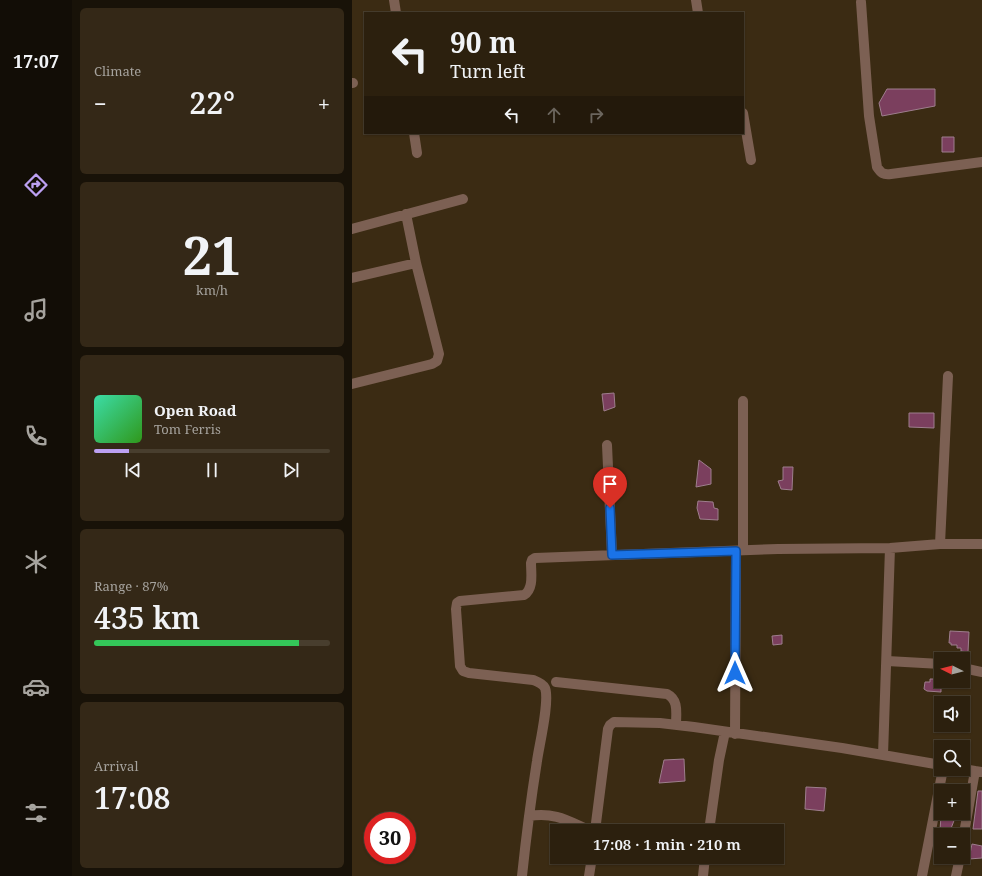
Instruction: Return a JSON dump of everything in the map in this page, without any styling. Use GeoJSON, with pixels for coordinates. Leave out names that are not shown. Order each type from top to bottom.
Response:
{"type":"FeatureCollection","features":[{"type":"Feature","properties":{"kind":"street"},"geometry":{"type":"LineString","coordinates":[[394,0],[396,12]]}},
{"type":"Feature","properties":{"kind":"street"},"geometry":{"type":"LineString","coordinates":[[696,0],[698,12]]}},
{"type":"Feature","properties":{"kind":"street"},"geometry":{"type":"LineString","coordinates":[[860,2],[869,116],[877,167],[880,172],[891,174],[982,162]]}},
{"type":"Feature","properties":{"kind":"street"},"geometry":{"type":"LineString","coordinates":[[744,119],[751,160]]}},
{"type":"Feature","properties":{"kind":"street"},"geometry":{"type":"LineString","coordinates":[[414,134],[417,153]]}},
{"type":"Feature","properties":{"kind":"street"},"geometry":{"type":"LineString","coordinates":[[352,229],[463,198]]}},
{"type":"Feature","properties":{"kind":"street"},"geometry":{"type":"LineString","coordinates":[[352,384],[432,364],[438,361],[439,354],[416,263],[406,214]]}},
{"type":"Feature","properties":{"kind":"street"},"geometry":{"type":"LineString","coordinates":[[352,278],[416,263]]}},
{"type":"Feature","properties":{"kind":"street"},"geometry":{"type":"LineString","coordinates":[[940,544],[948,376]]}},
{"type":"Feature","properties":{"kind":"street"},"geometry":{"type":"LineString","coordinates":[[710,824],[720,760],[730,733],[739,551],[742,401]]}},
{"type":"Feature","properties":{"kind":"street"},"geometry":{"type":"LineString","coordinates":[[607,445],[612,555]]}},
{"type":"Feature","properties":{"kind":"street"},"geometry":{"type":"LineString","coordinates":[[522,876],[544,715],[546,698],[545,689],[541,683],[532,680],[468,673],[463,671],[460,666],[456,609],[457,603],[470,599],[524,595],[530,588],[531,563],[535,558],[739,551],[890,548],[940,544],[982,544]]}},
{"type":"Feature","properties":{"kind":"street"},"geometry":{"type":"LineString","coordinates":[[883,755],[890,548]]}},
{"type":"Feature","properties":{"kind":"street"},"geometry":{"type":"LineString","coordinates":[[887,661],[934,664]]}},
{"type":"Feature","properties":{"kind":"street"},"geometry":{"type":"LineString","coordinates":[[970,669],[982,672]]}},
{"type":"Feature","properties":{"kind":"street"},"geometry":{"type":"LineString","coordinates":[[556,682],[667,694],[673,697],[676,703],[676,725]]}},
{"type":"Feature","properties":{"kind":"street"},"geometry":{"type":"LineString","coordinates":[[596,824],[608,729],[614,722],[676,725],[789,740],[934,764]]}},
{"type":"Feature","properties":{"kind":"street"},"geometry":{"type":"LineString","coordinates":[[965,828],[979,771]]}},
{"type":"Feature","properties":{"kind":"street"},"geometry":{"type":"LineString","coordinates":[[922,876],[942,776]]}},
{"type":"Feature","properties":{"kind":"street"},"geometry":{"type":"LineString","coordinates":[[529,816],[542,814],[554,815],[575,824]]}},
{"type":"Feature","properties":{"kind":"street"},"geometry":{"type":"LineString","coordinates":[[589,876],[591,864]]}},
{"type":"Feature","properties":{"kind":"street"},"geometry":{"type":"LineString","coordinates":[[703,876],[704,864]]}},
{"type":"Feature","properties":{"kind":"street"},"geometry":{"type":"LineString","coordinates":[[956,876],[959,864]]}},
{"type":"Feature","properties":{"kind":"building"},"geometry":{"type":"Polygon","coordinates":[[[887,89],[935,89],[935,106],[882,116],[879,103],[887,89]]]}},
{"type":"Feature","properties":{"kind":"building"},"geometry":{"type":"Polygon","coordinates":[[[942,137],[954,137],[954,152],[942,152],[942,137]]]}},
{"type":"Feature","properties":{"kind":"building"},"geometry":{"type":"Polygon","coordinates":[[[614,393],[615,407],[604,411],[602,394],[614,393]]]}},
{"type":"Feature","properties":{"kind":"building"},"geometry":{"type":"Polygon","coordinates":[[[909,413],[934,413],[934,428],[909,427],[909,413]]]}},
{"type":"Feature","properties":{"kind":"building"},"geometry":{"type":"Polygon","coordinates":[[[699,460],[711,469],[711,484],[696,487],[699,460]]]}},
{"type":"Feature","properties":{"kind":"building"},"geometry":{"type":"Polygon","coordinates":[[[783,467],[793,467],[792,490],[781,489],[778,481],[783,480],[783,467]]]}},
{"type":"Feature","properties":{"kind":"building"},"geometry":{"type":"Polygon","coordinates":[[[698,501],[713,502],[714,508],[718,509],[718,520],[700,519],[697,508],[698,501]]]}},
{"type":"Feature","properties":{"kind":"building"},"geometry":{"type":"Polygon","coordinates":[[[950,631],[969,632],[968,652],[961,651],[961,648],[957,648],[957,645],[951,645],[951,643],[949,643],[950,631]]]}},
{"type":"Feature","properties":{"kind":"building"},"geometry":{"type":"Polygon","coordinates":[[[782,635],[782,644],[773,645],[772,636],[782,635]]]}},
{"type":"Feature","properties":{"kind":"building"},"geometry":{"type":"Polygon","coordinates":[[[930,679],[934,679],[934,688],[941,688],[941,692],[927,691],[924,689],[925,682],[930,682],[930,679]]]}},
{"type":"Feature","properties":{"kind":"building"},"geometry":{"type":"Polygon","coordinates":[[[684,759],[685,781],[659,783],[664,760],[684,759]]]}},
{"type":"Feature","properties":{"kind":"building"},"geometry":{"type":"Polygon","coordinates":[[[806,787],[826,788],[824,811],[805,809],[806,787]]]}},
{"type":"Feature","properties":{"kind":"building"},"geometry":{"type":"Polygon","coordinates":[[[978,791],[982,791],[982,829],[973,829],[978,791]]]}},
{"type":"Feature","properties":{"kind":"building"},"geometry":{"type":"Polygon","coordinates":[[[941,820],[954,820],[951,828],[940,828],[941,820]]]}},
{"type":"Feature","properties":{"kind":"building"},"geometry":{"type":"Polygon","coordinates":[[[972,844],[982,846],[982,858],[970,859],[972,844]]]}},
{"type":"Feature","properties":{"kind":"route"},"geometry":{"type":"LineString","coordinates":[[610,508],[612,555],[736,551],[735,673]]}}]}
